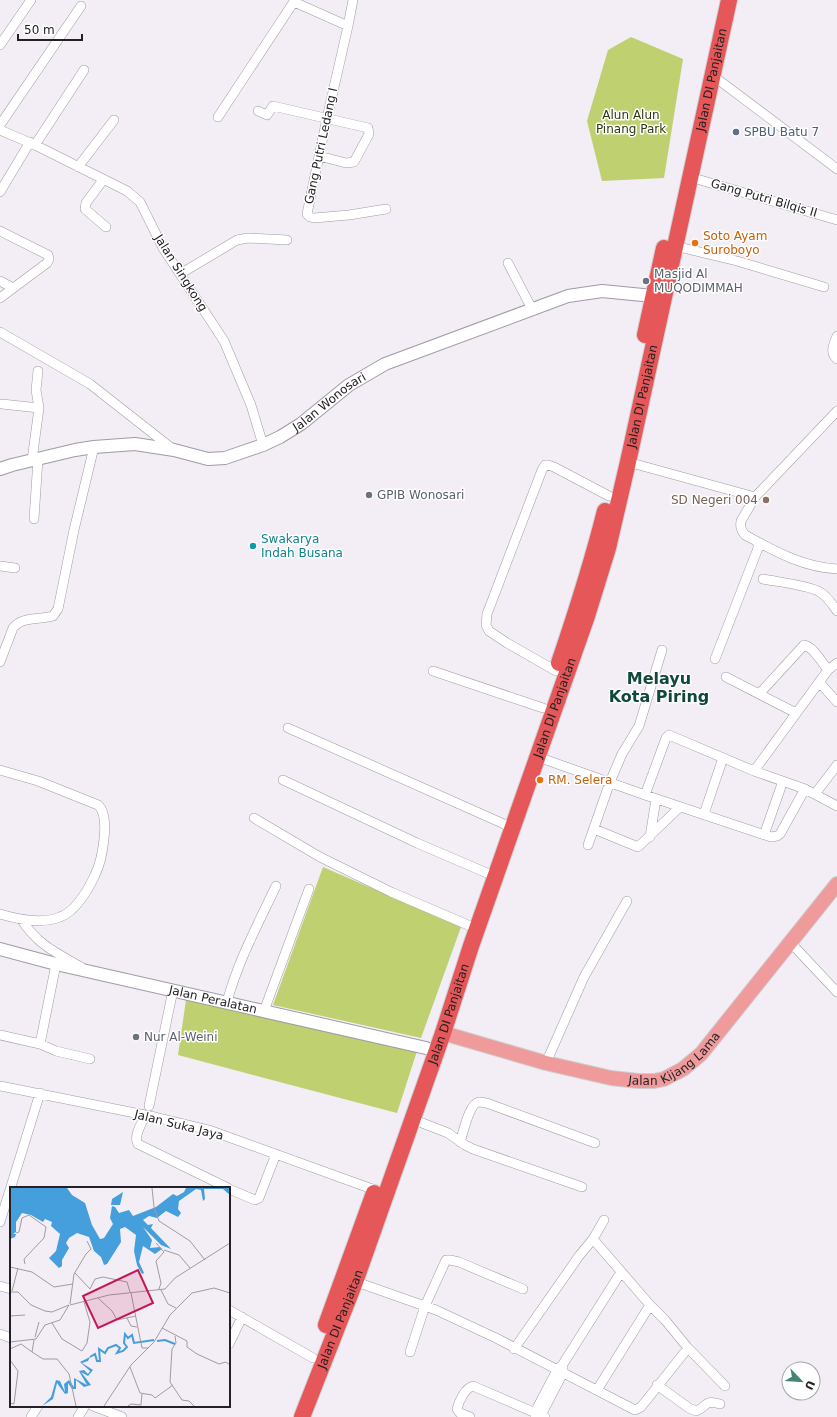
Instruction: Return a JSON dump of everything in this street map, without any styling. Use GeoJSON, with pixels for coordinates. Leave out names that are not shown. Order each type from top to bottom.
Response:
{"type":"FeatureCollection","features":[{"type":"Feature","properties":{"kind":"highway","name":"Jalan DI Panjaitan"},"geometry":{"type":"LineString","coordinates":[[302,1417],[334,1318],[412,1119],[538,757],[556,671],[576,614],[594,555],[609,496],[720,0]]}},
{"type":"Feature","properties":{"kind":"highway","name":"Jalan DI Panjaitan"},"geometry":{"type":"LineString","coordinates":[[349,1280],[375,1190],[468,925],[504,824],[548,710],[587,616],[606,556],[729,0]]}},
{"type":"Feature","properties":{"kind":"highway","name":"Jalan DI Panjaitan"},"geometry":{"type":"LineString","coordinates":[[292,1417],[313,1358],[334,1318]]}},
{"type":"Feature","properties":{"kind":"main road","name":"Jalan Kijang Lama"},"geometry":{"type":"LineString","coordinates":[[442,1033],[546,1063],[611,1078],[654,1081],[673,1074],[683,1069],[701,1054],[837,884]]}},
{"type":"Feature","properties":{"kind":"street"},"geometry":{"type":"LineString","coordinates":[[0,45],[32,0]]}},
{"type":"Feature","properties":{"kind":"street","name":"Gang Putri Ledang I"},"geometry":{"type":"LineString","coordinates":[[353,0],[319,156],[308,209],[308,216],[314,218],[349,215],[386,209]]}},
{"type":"Feature","properties":{"kind":"street"},"geometry":{"type":"LineString","coordinates":[[218,116],[294,1],[348,26]]}},
{"type":"Feature","properties":{"kind":"street"},"geometry":{"type":"LineString","coordinates":[[0,125],[81,6]]}},
{"type":"Feature","properties":{"kind":"street"},"geometry":{"type":"LineString","coordinates":[[0,192],[84,70]]}},
{"type":"Feature","properties":{"kind":"street"},"geometry":{"type":"LineString","coordinates":[[712,75],[837,169]]}},
{"type":"Feature","properties":{"kind":"street"},"geometry":{"type":"LineString","coordinates":[[258,111],[267,115],[273,106],[368,128],[369,134],[354,162],[346,163],[319,156]]}},
{"type":"Feature","properties":{"kind":"street"},"geometry":{"type":"LineString","coordinates":[[78,167],[114,120]]}},
{"type":"Feature","properties":{"kind":"street","name":"Jalan Singkong"},"geometry":{"type":"LineString","coordinates":[[0,130],[32,144],[127,191],[140,202],[163,248],[224,341],[251,405],[263,445]]}},
{"type":"Feature","properties":{"kind":"street","name":"Gang Putri Bilqis II"},"geometry":{"type":"LineString","coordinates":[[690,177],[837,220]]}},
{"type":"Feature","properties":{"kind":"street"},"geometry":{"type":"LineString","coordinates":[[103,180],[86,203],[85,209],[106,227]]}},
{"type":"Feature","properties":{"kind":"street"},"geometry":{"type":"LineString","coordinates":[[0,231],[48,255],[49,259],[47,263],[0,298]]}},
{"type":"Feature","properties":{"kind":"street"},"geometry":{"type":"LineString","coordinates":[[180,274],[237,240],[248,238],[287,240]]}},
{"type":"Feature","properties":{"kind":"street"},"geometry":{"type":"LineString","coordinates":[[675,246],[737,261],[824,287]]}},
{"type":"Feature","properties":{"kind":"street"},"geometry":{"type":"LineString","coordinates":[[508,263],[532,309]]}},
{"type":"Feature","properties":{"kind":"street"},"geometry":{"type":"LineString","coordinates":[[0,281],[14,288]]}},
{"type":"Feature","properties":{"kind":"street","name":"Jalan Wonosari"},"geometry":{"type":"LineString","coordinates":[[0,469],[12,464],[94,447],[135,444],[174,450],[208,459],[225,458],[263,445],[280,437],[301,424],[349,385],[376,368],[568,296],[602,291],[653,296]]}},
{"type":"Feature","properties":{"kind":"street"},"geometry":{"type":"LineString","coordinates":[[0,332],[90,384],[174,450]]}},
{"type":"Feature","properties":{"kind":"street"},"geometry":{"type":"LineString","coordinates":[[837,336],[832,351],[837,359]]}},
{"type":"Feature","properties":{"kind":"street"},"geometry":{"type":"LineString","coordinates":[[34,519],[35,460],[39,408],[36,390],[38,371]]}},
{"type":"Feature","properties":{"kind":"street"},"geometry":{"type":"LineString","coordinates":[[2,404],[39,408]]}},
{"type":"Feature","properties":{"kind":"street"},"geometry":{"type":"LineString","coordinates":[[837,411],[755,497],[741,521],[740,526],[745,535],[792,560],[802,564],[837,569]]}},
{"type":"Feature","properties":{"kind":"street"},"geometry":{"type":"LineString","coordinates":[[0,662],[13,628],[17,624],[22,621],[53,616],[58,609],[74,530],[94,447]]}},
{"type":"Feature","properties":{"kind":"street"},"geometry":{"type":"LineString","coordinates":[[628,462],[755,497]]}},
{"type":"Feature","properties":{"kind":"street"},"geometry":{"type":"LineString","coordinates":[[556,671],[489,631],[486,625],[487,614],[539,477],[545,466],[548,465],[554,467],[609,496]]}},
{"type":"Feature","properties":{"kind":"street"},"geometry":{"type":"LineString","coordinates":[[715,659],[760,543]]}},
{"type":"Feature","properties":{"kind":"street"},"geometry":{"type":"LineString","coordinates":[[0,566],[15,568]]}},
{"type":"Feature","properties":{"kind":"street"},"geometry":{"type":"LineString","coordinates":[[763,579],[815,590],[824,595],[837,611]]}},
{"type":"Feature","properties":{"kind":"street"},"geometry":{"type":"LineString","coordinates":[[760,694],[804,645],[811,648],[828,670]]}},
{"type":"Feature","properties":{"kind":"street"},"geometry":{"type":"LineString","coordinates":[[588,845],[610,782],[622,754],[639,726],[662,650]]}},
{"type":"Feature","properties":{"kind":"street"},"geometry":{"type":"LineString","coordinates":[[754,771],[828,670],[837,662]]}},
{"type":"Feature","properties":{"kind":"street"},"geometry":{"type":"LineString","coordinates":[[433,671],[548,710]]}},
{"type":"Feature","properties":{"kind":"street"},"geometry":{"type":"LineString","coordinates":[[726,677],[796,713]]}},
{"type":"Feature","properties":{"kind":"street"},"geometry":{"type":"LineString","coordinates":[[819,682],[837,702]]}},
{"type":"Feature","properties":{"kind":"street"},"geometry":{"type":"LineString","coordinates":[[288,728],[504,824]]}},
{"type":"Feature","properties":{"kind":"street"},"geometry":{"type":"LineString","coordinates":[[645,795],[667,736],[672,736],[754,771],[805,789],[837,806]]}},
{"type":"Feature","properties":{"kind":"street"},"geometry":{"type":"LineString","coordinates":[[538,757],[656,799],[774,837],[780,834],[805,789]]}},
{"type":"Feature","properties":{"kind":"street"},"geometry":{"type":"LineString","coordinates":[[704,814],[723,758]]}},
{"type":"Feature","properties":{"kind":"street"},"geometry":{"type":"LineString","coordinates":[[815,794],[837,765]]}},
{"type":"Feature","properties":{"kind":"street"},"geometry":{"type":"LineString","coordinates":[[0,770],[38,781],[98,805],[102,808],[105,827],[96,874],[88,889],[74,908],[67,914],[54,919],[46,920],[21,919],[0,914]]}},
{"type":"Feature","properties":{"kind":"street"},"geometry":{"type":"LineString","coordinates":[[283,780],[417,843],[487,873]]}},
{"type":"Feature","properties":{"kind":"street"},"geometry":{"type":"LineString","coordinates":[[764,835],[783,781]]}},
{"type":"Feature","properties":{"kind":"street"},"geometry":{"type":"LineString","coordinates":[[650,837],[656,799]]}},
{"type":"Feature","properties":{"kind":"street"},"geometry":{"type":"LineString","coordinates":[[594,829],[637,847],[650,837],[680,807]]}},
{"type":"Feature","properties":{"kind":"street"},"geometry":{"type":"LineString","coordinates":[[254,818],[320,857],[391,892],[468,925]]}},
{"type":"Feature","properties":{"kind":"street"},"geometry":{"type":"LineString","coordinates":[[227,1002],[240,962],[276,886]]}},
{"type":"Feature","properties":{"kind":"street"},"geometry":{"type":"LineString","coordinates":[[264,1010],[309,889]]}},
{"type":"Feature","properties":{"kind":"street"},"geometry":{"type":"LineString","coordinates":[[546,1063],[584,977],[627,901]]}},
{"type":"Feature","properties":{"kind":"street"},"geometry":{"type":"LineString","coordinates":[[21,919],[29,931],[45,946],[88,971]]}},
{"type":"Feature","properties":{"kind":"street"},"geometry":{"type":"LineString","coordinates":[[790,942],[837,992]]}},
{"type":"Feature","properties":{"kind":"street","name":"Jalan Peralatan"},"geometry":{"type":"LineString","coordinates":[[0,950],[426,1048]]}},
{"type":"Feature","properties":{"kind":"street"},"geometry":{"type":"LineString","coordinates":[[40,1044],[56,964]]}},
{"type":"Feature","properties":{"kind":"street"},"geometry":{"type":"LineString","coordinates":[[150,1106],[173,990]]}},
{"type":"Feature","properties":{"kind":"street"},"geometry":{"type":"LineString","coordinates":[[0,1036],[40,1044],[56,1051],[90,1059]]}},
{"type":"Feature","properties":{"kind":"street","name":"Jalan Suka Jaya"},"geometry":{"type":"LineString","coordinates":[[0,1086],[40,1093],[209,1130],[375,1190]]}},
{"type":"Feature","properties":{"kind":"street"},"geometry":{"type":"LineString","coordinates":[[10,1187],[40,1093]]}},
{"type":"Feature","properties":{"kind":"street"},"geometry":{"type":"LineString","coordinates":[[460,1142],[470,1110],[476,1103],[479,1102],[495,1106],[595,1143]]}},
{"type":"Feature","properties":{"kind":"street"},"geometry":{"type":"LineString","coordinates":[[145,1116],[137,1135],[136,1141],[138,1144],[226,1187]]}},
{"type":"Feature","properties":{"kind":"street"},"geometry":{"type":"LineString","coordinates":[[412,1119],[448,1133],[473,1149],[582,1187]]}},
{"type":"Feature","properties":{"kind":"street"},"geometry":{"type":"LineString","coordinates":[[230,1189],[255,1200],[259,1198],[276,1154]]}},
{"type":"Feature","properties":{"kind":"street"},"geometry":{"type":"LineString","coordinates":[[0,1222],[10,1188]]}},
{"type":"Feature","properties":{"kind":"street"},"geometry":{"type":"LineString","coordinates":[[514,1349],[579,1256],[593,1239],[604,1220]]}},
{"type":"Feature","properties":{"kind":"street"},"geometry":{"type":"LineString","coordinates":[[593,1239],[688,1348],[725,1386]]}},
{"type":"Feature","properties":{"kind":"street"},"geometry":{"type":"LineString","coordinates":[[410,1352],[425,1306],[446,1260],[459,1262],[523,1289]]}},
{"type":"Feature","properties":{"kind":"street"},"geometry":{"type":"LineString","coordinates":[[470,1417],[460,1413],[457,1409],[466,1391],[473,1386],[539,1416],[561,1369],[621,1272]]}},
{"type":"Feature","properties":{"kind":"street"},"geometry":{"type":"LineString","coordinates":[[349,1280],[425,1306],[496,1338],[514,1349],[561,1369],[635,1410],[640,1407],[688,1348]]}},
{"type":"Feature","properties":{"kind":"street"},"geometry":{"type":"LineString","coordinates":[[0,1286],[10,1289]]}},
{"type":"Feature","properties":{"kind":"street"},"geometry":{"type":"LineString","coordinates":[[597,1390],[650,1305]]}},
{"type":"Feature","properties":{"kind":"street"},"geometry":{"type":"LineString","coordinates":[[230,1311],[313,1358]]}},
{"type":"Feature","properties":{"kind":"street"},"geometry":{"type":"LineString","coordinates":[[230,1342],[242,1317]]}},
{"type":"Feature","properties":{"kind":"street"},"geometry":{"type":"LineString","coordinates":[[0,1334],[10,1338]]}},
{"type":"Feature","properties":{"kind":"street"},"geometry":{"type":"LineString","coordinates":[[657,1385],[689,1408],[696,1411],[710,1402],[720,1404]]}},
{"type":"Feature","properties":{"kind":"street"},"geometry":{"type":"LineString","coordinates":[[31,1417],[37,1407]]}},
{"type":"Feature","properties":{"kind":"street"},"geometry":{"type":"LineString","coordinates":[[78,1417],[84,1407]]}},
{"type":"Feature","properties":{"kind":"street"},"geometry":{"type":"LineString","coordinates":[[96,1407],[122,1417]]}},
{"type":"Feature","properties":{"kind":"green space","name":"Alun Alun Pinang Park"},"geometry":{"type":"Polygon","coordinates":[[[631,37],[683,59],[664,178],[602,181],[587,121],[608,50],[631,37]]]}},
{"type":"Feature","properties":{"kind":"green space"},"geometry":{"type":"Polygon","coordinates":[[[323,867],[461,927],[421,1038],[273,1005],[323,867]]]}},
{"type":"Feature","properties":{"kind":"green space"},"geometry":{"type":"Polygon","coordinates":[[[186,1000],[417,1051],[397,1113],[178,1055],[186,1000]]]}},
{"type":"Feature","properties":{"kind":"place","name":"SPBU Batu 7"},"geometry":{"type":"Point","coordinates":[736,132]}},
{"type":"Feature","properties":{"kind":"place","name":"Soto Ayam Suroboyo"},"geometry":{"type":"Point","coordinates":[695,243]}},
{"type":"Feature","properties":{"kind":"place","name":"Masjid Al MUQODIMMAH"},"geometry":{"type":"Point","coordinates":[646,281]}},
{"type":"Feature","properties":{"kind":"place","name":"GPIB Wonosari"},"geometry":{"type":"Point","coordinates":[369,495]}},
{"type":"Feature","properties":{"kind":"place","name":"SD Negeri 004"},"geometry":{"type":"Point","coordinates":[766,500]}},
{"type":"Feature","properties":{"kind":"place","name":"Swakarya Indah Busana"},"geometry":{"type":"Point","coordinates":[253,546]}},
{"type":"Feature","properties":{"kind":"place","name":"RM. Selera"},"geometry":{"type":"Point","coordinates":[540,780]}},
{"type":"Feature","properties":{"kind":"place","name":"Nur Al-Weini"},"geometry":{"type":"Point","coordinates":[136,1037]}},
{"type":"Feature","properties":{"kind":"district","name":"Melayu Kota Piring"},"geometry":{"type":"Point","coordinates":[659,687]}}]}
